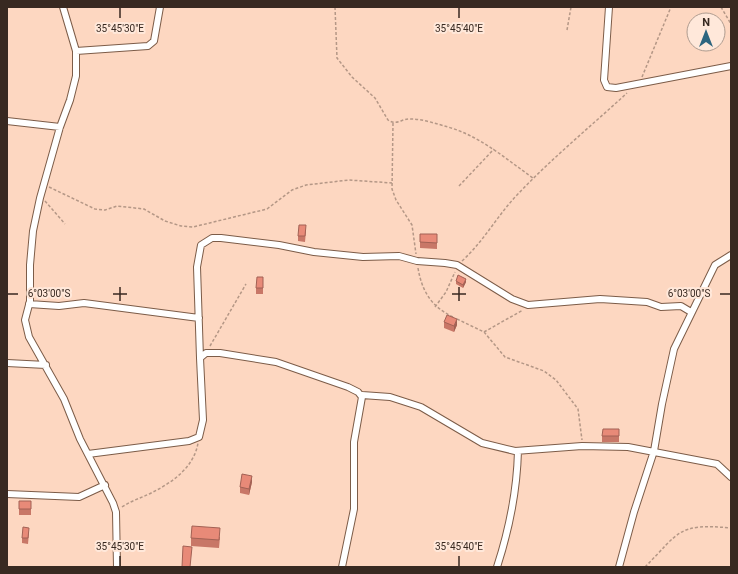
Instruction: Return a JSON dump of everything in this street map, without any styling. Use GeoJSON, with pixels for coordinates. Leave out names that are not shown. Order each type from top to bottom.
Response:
{"type":"FeatureCollection","features":[{"type":"Feature","properties":{"kind":"street"},"geometry":{"type":"LineString","coordinates":[[63,7],[76,51],[73,89],[60,127],[40,198],[30,265],[29,304],[25,320],[27,330],[46,365],[88,454],[105,485],[116,512],[117,567]]}},
{"type":"Feature","properties":{"kind":"street"},"geometry":{"type":"LineString","coordinates":[[76,51],[148,46],[154,41],[160,7]]}},
{"type":"Feature","properties":{"kind":"street"},"geometry":{"type":"LineString","coordinates":[[609,7],[604,80],[606,87],[616,88],[731,66]]}},
{"type":"Feature","properties":{"kind":"street"},"geometry":{"type":"LineString","coordinates":[[7,121],[60,127]]}},
{"type":"Feature","properties":{"kind":"street"},"geometry":{"type":"LineString","coordinates":[[88,454],[189,441],[200,436],[203,420],[197,267],[200,245],[212,238],[363,257],[399,256],[417,261],[445,263],[457,266],[512,299],[532,306],[600,299],[647,302],[661,307],[682,306],[691,312]]}},
{"type":"Feature","properties":{"kind":"street"},"geometry":{"type":"LineString","coordinates":[[619,567],[634,512],[654,451],[674,349],[715,265],[731,255]]}},
{"type":"Feature","properties":{"kind":"street"},"geometry":{"type":"LineString","coordinates":[[29,304],[59,306],[84,303],[199,318]]}},
{"type":"Feature","properties":{"kind":"street"},"geometry":{"type":"LineString","coordinates":[[200,358],[206,352],[276,362],[329,379],[354,389],[362,395],[390,397],[421,407],[482,443],[518,451],[582,446],[654,451],[717,464],[731,477]]}},
{"type":"Feature","properties":{"kind":"street"},"geometry":{"type":"LineString","coordinates":[[7,363],[46,365]]}},
{"type":"Feature","properties":{"kind":"street"},"geometry":{"type":"LineString","coordinates":[[342,567],[354,509],[354,442],[362,395]]}},
{"type":"Feature","properties":{"kind":"street"},"geometry":{"type":"LineString","coordinates":[[497,567],[510,515],[517,476],[518,451]]}},
{"type":"Feature","properties":{"kind":"street"},"geometry":{"type":"LineString","coordinates":[[7,494],[79,497],[105,485]]}},
{"type":"Feature","properties":{"kind":"path"},"geometry":{"type":"LineString","coordinates":[[335,7],[337,58],[352,78],[373,96],[387,118],[393,123]]}},
{"type":"Feature","properties":{"kind":"path"},"geometry":{"type":"LineString","coordinates":[[567,30],[571,7]]}},
{"type":"Feature","properties":{"kind":"path"},"geometry":{"type":"LineString","coordinates":[[637,83],[647,67],[671,7]]}},
{"type":"Feature","properties":{"kind":"path"},"geometry":{"type":"LineString","coordinates":[[720,7],[731,24]]}},
{"type":"Feature","properties":{"kind":"path"},"geometry":{"type":"LineString","coordinates":[[435,307],[446,292],[457,266],[479,244],[500,214],[533,178],[628,92]]}},
{"type":"Feature","properties":{"kind":"path"},"geometry":{"type":"LineString","coordinates":[[393,123],[411,119],[447,127],[473,137],[494,149],[533,178]]}},
{"type":"Feature","properties":{"kind":"path"},"geometry":{"type":"LineString","coordinates":[[393,123],[392,183],[396,200],[412,225],[420,282],[435,307],[484,332],[505,357],[544,371],[556,380],[578,409],[582,446]]}},
{"type":"Feature","properties":{"kind":"path"},"geometry":{"type":"LineString","coordinates":[[459,186],[494,149]]}},
{"type":"Feature","properties":{"kind":"path"},"geometry":{"type":"LineString","coordinates":[[44,185],[95,209],[105,210],[117,206],[144,209],[166,221],[181,226],[193,227],[267,209],[292,190],[306,185],[349,180],[392,183]]}},
{"type":"Feature","properties":{"kind":"path"},"geometry":{"type":"LineString","coordinates":[[40,198],[49,204],[65,224]]}},
{"type":"Feature","properties":{"kind":"path"},"geometry":{"type":"LineString","coordinates":[[206,352],[246,284]]}},
{"type":"Feature","properties":{"kind":"path"},"geometry":{"type":"LineString","coordinates":[[484,332],[532,306]]}},
{"type":"Feature","properties":{"kind":"path"},"geometry":{"type":"LineString","coordinates":[[116,512],[130,502],[155,492],[181,473],[195,456],[200,436]]}},
{"type":"Feature","properties":{"kind":"path"},"geometry":{"type":"LineString","coordinates":[[645,567],[672,538],[683,530],[699,527],[731,528]]}},
{"type":"Feature","properties":{"kind":"building"},"geometry":{"type":"Polygon","coordinates":[[[299,225],[306,225],[305,236],[298,236],[299,225]]]}},
{"type":"Feature","properties":{"kind":"building"},"geometry":{"type":"Polygon","coordinates":[[[420,234],[437,234],[437,243],[420,242],[420,234]]]}},
{"type":"Feature","properties":{"kind":"building"},"geometry":{"type":"Polygon","coordinates":[[[458,275],[466,279],[463,285],[456,281],[458,275]]]}},
{"type":"Feature","properties":{"kind":"building"},"geometry":{"type":"Polygon","coordinates":[[[257,277],[263,277],[263,288],[256,288],[257,277]]]}},
{"type":"Feature","properties":{"kind":"building"},"geometry":{"type":"Polygon","coordinates":[[[447,315],[457,319],[454,326],[444,322],[447,315]]]}},
{"type":"Feature","properties":{"kind":"building"},"geometry":{"type":"Polygon","coordinates":[[[603,429],[619,429],[619,436],[602,436],[603,429]]]}},
{"type":"Feature","properties":{"kind":"building"},"geometry":{"type":"Polygon","coordinates":[[[242,474],[252,476],[249,489],[240,487],[242,474]]]}},
{"type":"Feature","properties":{"kind":"building"},"geometry":{"type":"Polygon","coordinates":[[[19,501],[31,501],[31,509],[19,509],[19,501]]]}},
{"type":"Feature","properties":{"kind":"building"},"geometry":{"type":"Polygon","coordinates":[[[192,526],[220,528],[219,540],[191,538],[192,526]]]}},
{"type":"Feature","properties":{"kind":"building"},"geometry":{"type":"Polygon","coordinates":[[[23,527],[29,528],[28,538],[22,538],[23,527]]]}},
{"type":"Feature","properties":{"kind":"building"},"geometry":{"type":"Polygon","coordinates":[[[183,546],[192,547],[190,567],[182,567],[183,546]]]}}]}
